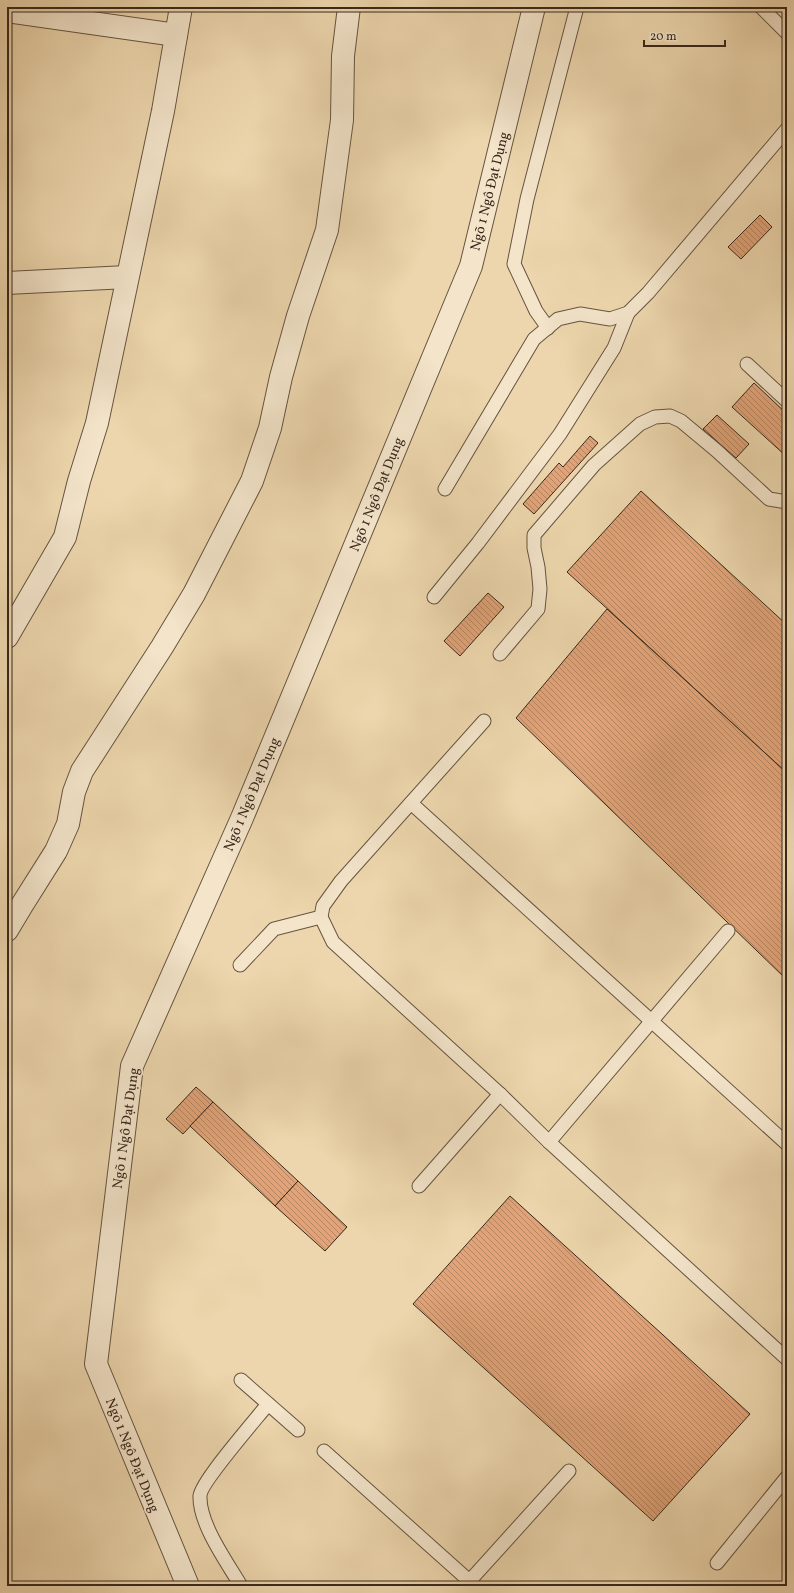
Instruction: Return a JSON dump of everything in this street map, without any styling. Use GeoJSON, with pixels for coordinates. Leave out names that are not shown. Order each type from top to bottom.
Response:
{"type":"FeatureCollection","features":[{"type":"Feature","properties":{"kind":"street"},"geometry":{"type":"LineString","coordinates":[[7,637],[65,537],[79,481],[97,423],[163,111],[180,7]]}},
{"type":"Feature","properties":{"kind":"street"},"geometry":{"type":"LineString","coordinates":[[7,930],[56,851],[68,824],[74,792],[82,771],[162,647],[194,594],[252,481],[270,428],[281,377],[298,316],[327,230],[342,120],[343,56],[349,7]]}},
{"type":"Feature","properties":{"kind":"street","name":"Ngõ 1 Ngô Đạt Dụng"},"geometry":{"type":"LineString","coordinates":[[188,1586],[96,1364],[132,1066],[242,818],[471,266],[534,7]]}},
{"type":"Feature","properties":{"kind":"street"},"geometry":{"type":"LineString","coordinates":[[7,11],[176,35]]}},
{"type":"Feature","properties":{"kind":"street"},"geometry":{"type":"LineString","coordinates":[[7,283],[128,277]]}},
{"type":"Feature","properties":{"kind":"lane"},"geometry":{"type":"LineString","coordinates":[[548,328],[536,311],[514,264],[527,199],[578,7]]}},
{"type":"Feature","properties":{"kind":"lane"},"geometry":{"type":"LineString","coordinates":[[761,7],[787,33]]}},
{"type":"Feature","properties":{"kind":"lane"},"geometry":{"type":"LineString","coordinates":[[434,597],[478,543],[560,434],[614,348],[628,313],[648,293],[787,129]]}},
{"type":"Feature","properties":{"kind":"lane"},"geometry":{"type":"LineString","coordinates":[[445,489],[534,339],[558,319],[580,314],[610,319],[628,313]]}},
{"type":"Feature","properties":{"kind":"lane"},"geometry":{"type":"LineString","coordinates":[[748,364],[787,401]]}},
{"type":"Feature","properties":{"kind":"lane"},"geometry":{"type":"LineString","coordinates":[[500,654],[538,609],[540,589],[538,567],[534,548],[534,535],[594,465],[640,424],[656,417],[670,416],[681,421],[717,451],[769,499],[787,502]]}},
{"type":"Feature","properties":{"kind":"lane"},"geometry":{"type":"LineString","coordinates":[[484,721],[340,881],[323,906],[321,917],[333,942],[787,1359]]}},
{"type":"Feature","properties":{"kind":"lane"},"geometry":{"type":"LineString","coordinates":[[411,803],[787,1144]]}},
{"type":"Feature","properties":{"kind":"lane"},"geometry":{"type":"LineString","coordinates":[[240,965],[274,929],[321,917]]}},
{"type":"Feature","properties":{"kind":"lane"},"geometry":{"type":"LineString","coordinates":[[549,1142],[728,931]]}},
{"type":"Feature","properties":{"kind":"lane"},"geometry":{"type":"LineString","coordinates":[[419,1186],[500,1094]]}},
{"type":"Feature","properties":{"kind":"lane"},"geometry":{"type":"LineString","coordinates":[[241,1380],[298,1430]]}},
{"type":"Feature","properties":{"kind":"lane"},"geometry":{"type":"LineString","coordinates":[[241,1586],[220,1552],[201,1513],[199,1494],[207,1480],[268,1404]]}},
{"type":"Feature","properties":{"kind":"lane"},"geometry":{"type":"LineString","coordinates":[[324,1451],[469,1584],[569,1470]]}},
{"type":"Feature","properties":{"kind":"lane"},"geometry":{"type":"LineString","coordinates":[[717,1562],[787,1477]]}},
{"type":"Feature","properties":{"kind":"building"},"geometry":{"type":"Polygon","coordinates":[[[760,215],[772,227],[741,259],[728,247],[760,215]]]}},
{"type":"Feature","properties":{"kind":"building"},"geometry":{"type":"Polygon","coordinates":[[[754,383],[787,414],[787,457],[732,407],[754,383]]]}},
{"type":"Feature","properties":{"kind":"building"},"geometry":{"type":"Polygon","coordinates":[[[717,415],[749,444],[736,458],[703,429],[717,415]]]}},
{"type":"Feature","properties":{"kind":"building"},"geometry":{"type":"Polygon","coordinates":[[[590,436],[598,443],[534,514],[523,504],[559,463],[563,467],[590,436]]]}},
{"type":"Feature","properties":{"kind":"building"},"geometry":{"type":"Polygon","coordinates":[[[641,491],[787,625],[787,773],[567,572],[641,491]]]}},
{"type":"Feature","properties":{"kind":"building"},"geometry":{"type":"Polygon","coordinates":[[[488,593],[504,607],[460,656],[444,641],[488,593]]]}},
{"type":"Feature","properties":{"kind":"building"},"geometry":{"type":"Polygon","coordinates":[[[607,609],[787,773],[787,980],[516,718],[607,609]]]}},
{"type":"Feature","properties":{"kind":"building"},"geometry":{"type":"Polygon","coordinates":[[[196,1087],[213,1102],[183,1134],[166,1119],[196,1087]]]}},
{"type":"Feature","properties":{"kind":"building"},"geometry":{"type":"Polygon","coordinates":[[[213,1102],[298,1181],[275,1206],[190,1126],[213,1102]]]}},
{"type":"Feature","properties":{"kind":"building"},"geometry":{"type":"Polygon","coordinates":[[[298,1181],[347,1227],[325,1251],[275,1206],[298,1181]]]}},
{"type":"Feature","properties":{"kind":"building"},"geometry":{"type":"Polygon","coordinates":[[[510,1196],[750,1414],[653,1521],[413,1304],[510,1196]]]}}]}
